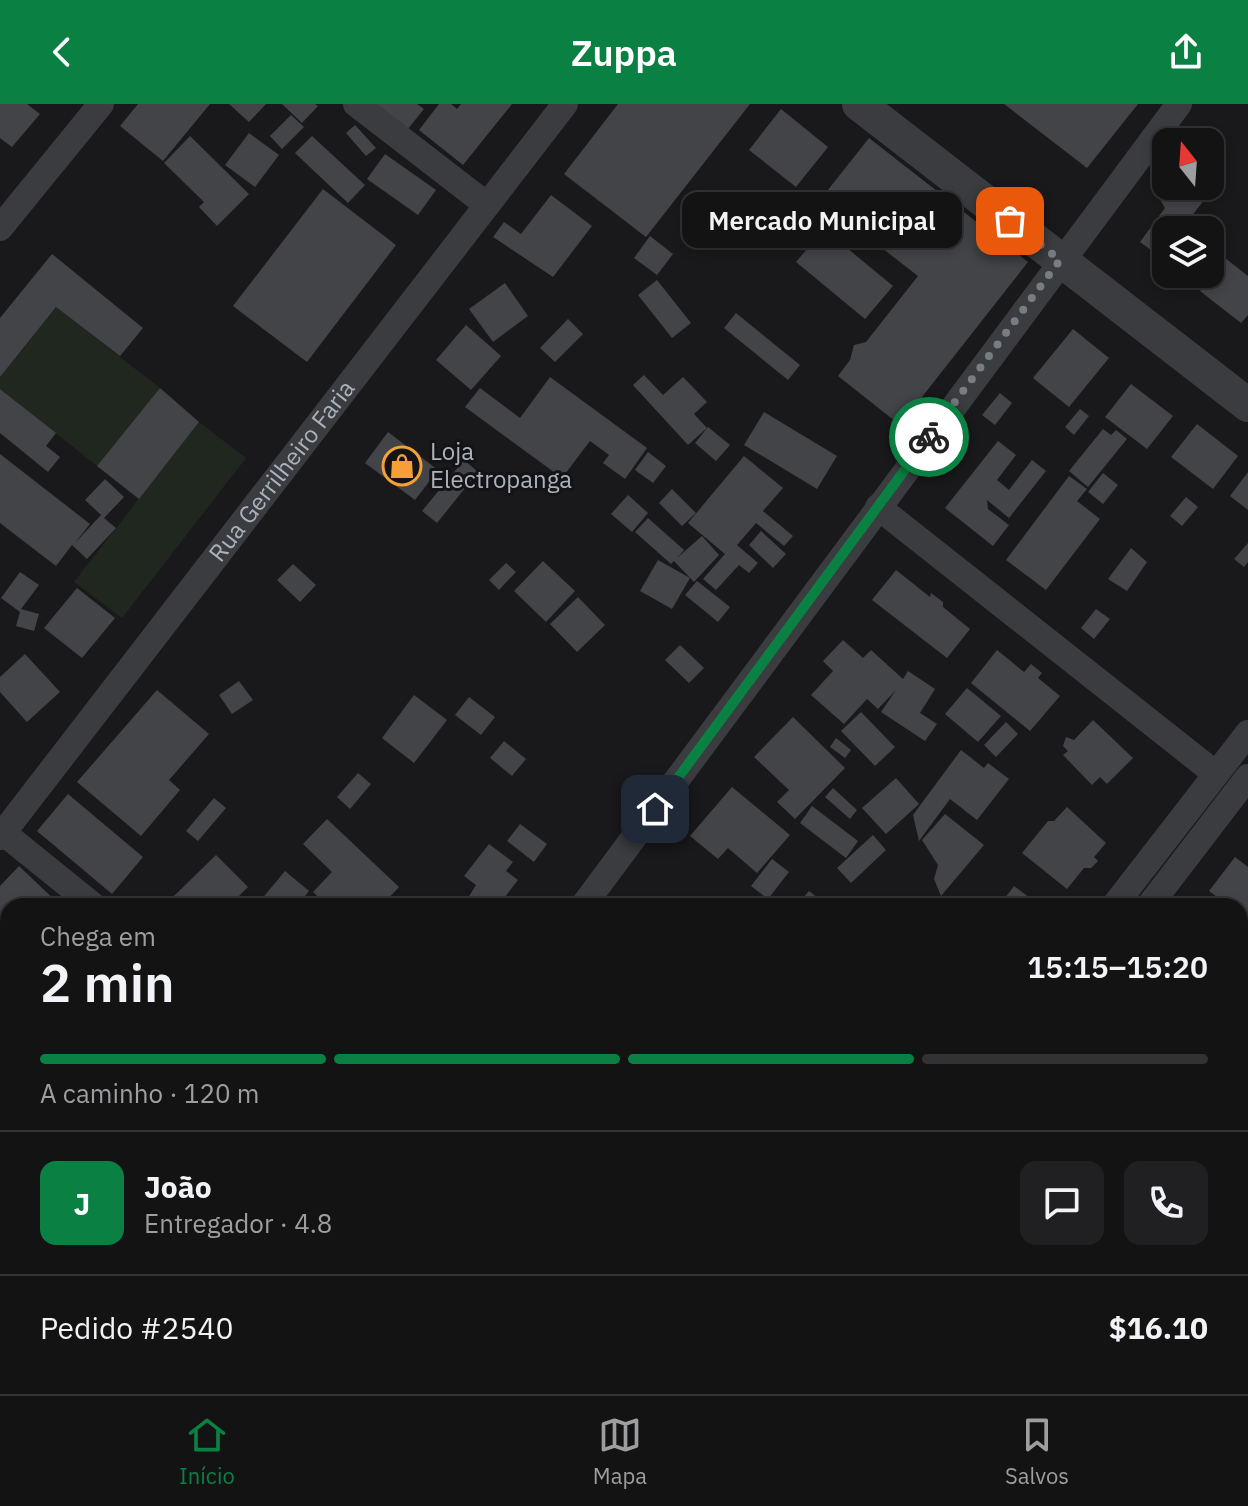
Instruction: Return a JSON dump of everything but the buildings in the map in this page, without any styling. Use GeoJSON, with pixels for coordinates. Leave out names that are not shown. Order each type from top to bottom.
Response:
{"type":"FeatureCollection","features":[{"type":"Feature","properties":{"kind":"street"},"geometry":{"type":"LineString","coordinates":[[0,228],[101,104]]}},
{"type":"Feature","properties":{"kind":"street"},"geometry":{"type":"LineString","coordinates":[[356,104],[487,205]]}},
{"type":"Feature","properties":{"kind":"street","name":"Rua Gerrilheiro Faria"},"geometry":{"type":"LineString","coordinates":[[1,833],[565,104]]}},
{"type":"Feature","properties":{"kind":"street"},"geometry":{"type":"LineString","coordinates":[[859,104],[1248,405]]}},
{"type":"Feature","properties":{"kind":"street"},"geometry":{"type":"LineString","coordinates":[[589,898],[1060,260],[1179,104]]}},
{"type":"Feature","properties":{"kind":"street"},"geometry":{"type":"LineString","coordinates":[[878,507],[1216,774]]}},
{"type":"Feature","properties":{"kind":"street"},"geometry":{"type":"LineString","coordinates":[[1120,898],[1248,733]]}},
{"type":"Feature","properties":{"kind":"street"},"geometry":{"type":"LineString","coordinates":[[1156,898],[1245,789]]}},
{"type":"Feature","properties":{"kind":"street"},"geometry":{"type":"LineString","coordinates":[[1,833],[84,898]]}},
{"type":"Feature","properties":{"kind":"shaded area"},"geometry":{"type":"Polygon","coordinates":[[[56,307],[160,388],[97,466],[0,389],[0,377],[56,307]]]}},
{"type":"Feature","properties":{"kind":"shaded area"},"geometry":{"type":"Polygon","coordinates":[[[199,422],[246,458],[122,618],[74,582],[199,422]]]}},
{"type":"Feature","properties":{"kind":"way so far"},"geometry":{"type":"LineString","coordinates":[[929,437],[1060,260],[1010,221]]}},
{"type":"Feature","properties":{"kind":"place","name":"Mercado Municipal"},"geometry":{"type":"Point","coordinates":[1010,221]}},
{"type":"Feature","properties":{"kind":"place","name":"Loja Electropanga"},"geometry":{"type":"Point","coordinates":[402,466]}},
{"type":"Feature","properties":{"kind":"route"},"geometry":{"type":"LineString","coordinates":[[655,809],[929,437]]}}]}
